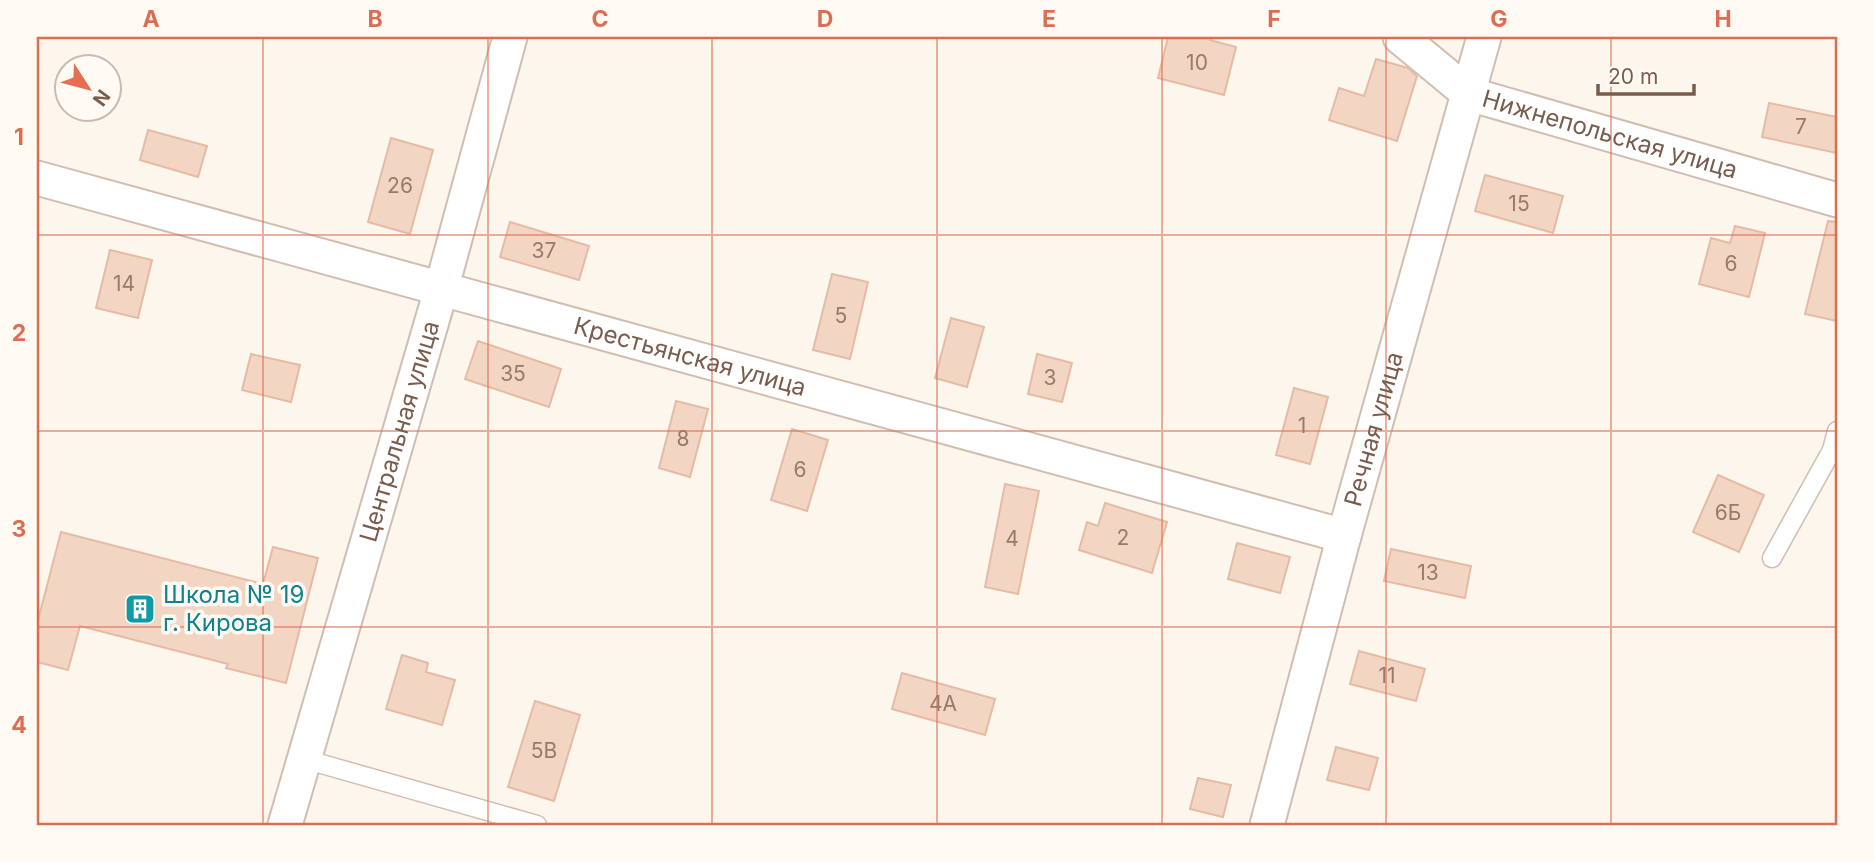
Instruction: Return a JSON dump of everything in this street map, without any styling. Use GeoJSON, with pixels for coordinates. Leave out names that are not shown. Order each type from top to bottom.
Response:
{"type":"FeatureCollection","features":[{"type":"Feature","properties":{"kind":"street","name":"Центральная улица"},"geometry":{"type":"LineString","coordinates":[[285,825],[441,290],[510,37]]}},
{"type":"Feature","properties":{"kind":"street","name":"Нижнепольская улица"},"geometry":{"type":"LineString","coordinates":[[1400,37],[1469,94],[1837,200]]}},
{"type":"Feature","properties":{"kind":"street","name":"Речная улица"},"geometry":{"type":"LineString","coordinates":[[1267,825],[1344,536],[1484,37]]}},
{"type":"Feature","properties":{"kind":"street","name":"Крестьянская улица"},"geometry":{"type":"LineString","coordinates":[[37,178],[1344,536]]}},
{"type":"Feature","properties":{"kind":"lane"},"geometry":{"type":"LineString","coordinates":[[1772,558],[1832,450],[1837,431]]}},
{"type":"Feature","properties":{"kind":"lane"},"geometry":{"type":"LineString","coordinates":[[304,760],[537,825]]}},
{"type":"Feature","properties":{"kind":"building"},"geometry":{"type":"Polygon","coordinates":[[[1168,37],[1211,37],[1210,40],[1236,47],[1224,95],[1158,78],[1168,37]]]}},
{"type":"Feature","properties":{"kind":"building"},"geometry":{"type":"Polygon","coordinates":[[[1376,59],[1408,68],[1417,76],[1397,141],[1329,120],[1339,88],[1364,96],[1376,59]]]}},
{"type":"Feature","properties":{"kind":"building"},"geometry":{"type":"Polygon","coordinates":[[[1769,103],[1837,117],[1837,153],[1762,137],[1769,103]]]}},
{"type":"Feature","properties":{"kind":"building"},"geometry":{"type":"Polygon","coordinates":[[[148,130],[207,146],[198,177],[140,160],[148,130]]]}},
{"type":"Feature","properties":{"kind":"building"},"geometry":{"type":"Polygon","coordinates":[[[391,138],[433,150],[410,234],[368,222],[391,138]]]}},
{"type":"Feature","properties":{"kind":"building"},"geometry":{"type":"Polygon","coordinates":[[[1485,175],[1563,196],[1553,233],[1475,211],[1485,175]]]}},
{"type":"Feature","properties":{"kind":"building"},"geometry":{"type":"Polygon","coordinates":[[[1828,221],[1837,222],[1837,321],[1805,314],[1828,221]]]}},
{"type":"Feature","properties":{"kind":"building"},"geometry":{"type":"Polygon","coordinates":[[[510,222],[589,246],[579,280],[500,257],[510,222]]]}},
{"type":"Feature","properties":{"kind":"building"},"geometry":{"type":"Polygon","coordinates":[[[1735,226],[1765,233],[1749,297],[1699,284],[1711,238],[1730,243],[1735,226]]]}},
{"type":"Feature","properties":{"kind":"building"},"geometry":{"type":"Polygon","coordinates":[[[110,250],[152,260],[138,318],[96,308],[110,250]]]}},
{"type":"Feature","properties":{"kind":"building"},"geometry":{"type":"Polygon","coordinates":[[[832,274],[868,282],[850,359],[813,350],[832,274]]]}},
{"type":"Feature","properties":{"kind":"building"},"geometry":{"type":"Polygon","coordinates":[[[951,318],[984,327],[967,387],[935,378],[951,318]]]}},
{"type":"Feature","properties":{"kind":"building"},"geometry":{"type":"Polygon","coordinates":[[[478,341],[561,369],[549,407],[465,379],[478,341]]]}},
{"type":"Feature","properties":{"kind":"building"},"geometry":{"type":"Polygon","coordinates":[[[251,354],[300,365],[291,402],[242,390],[251,354]]]}},
{"type":"Feature","properties":{"kind":"building"},"geometry":{"type":"Polygon","coordinates":[[[1037,354],[1072,363],[1062,402],[1028,394],[1037,354]]]}},
{"type":"Feature","properties":{"kind":"building"},"geometry":{"type":"Polygon","coordinates":[[[1294,388],[1328,397],[1310,464],[1276,455],[1294,388]]]}},
{"type":"Feature","properties":{"kind":"building"},"geometry":{"type":"Polygon","coordinates":[[[676,401],[708,409],[690,477],[659,468],[676,401]]]}},
{"type":"Feature","properties":{"kind":"building"},"geometry":{"type":"Polygon","coordinates":[[[792,429],[828,440],[807,511],[771,500],[792,429]]]}},
{"type":"Feature","properties":{"kind":"building"},"geometry":{"type":"Polygon","coordinates":[[[1718,475],[1764,495],[1739,552],[1693,532],[1718,475]]]}},
{"type":"Feature","properties":{"kind":"building"},"geometry":{"type":"Polygon","coordinates":[[[1005,484],[1039,491],[1018,594],[985,587],[1005,484]]]}},
{"type":"Feature","properties":{"kind":"building"},"geometry":{"type":"Polygon","coordinates":[[[1105,503],[1167,522],[1152,573],[1079,550],[1087,522],[1098,526],[1105,503]]]}},
{"type":"Feature","properties":{"kind":"building","name":"Школа № 19 г. Кирова"},"geometry":{"type":"Polygon","coordinates":[[[61,532],[263,584],[273,547],[318,558],[286,683],[226,668],[228,664],[80,626],[68,670],[37,662],[37,624],[61,532]]]}},
{"type":"Feature","properties":{"kind":"building"},"geometry":{"type":"Polygon","coordinates":[[[1237,543],[1290,557],[1280,593],[1228,579],[1237,543]]]}},
{"type":"Feature","properties":{"kind":"building"},"geometry":{"type":"Polygon","coordinates":[[[1391,549],[1471,566],[1465,598],[1384,581],[1391,549]]]}},
{"type":"Feature","properties":{"kind":"building"},"geometry":{"type":"Polygon","coordinates":[[[1359,651],[1425,669],[1416,701],[1350,684],[1359,651]]]}},
{"type":"Feature","properties":{"kind":"building"},"geometry":{"type":"Polygon","coordinates":[[[402,655],[428,663],[426,672],[455,680],[442,725],[386,709],[402,655]]]}},
{"type":"Feature","properties":{"kind":"building"},"geometry":{"type":"Polygon","coordinates":[[[902,673],[995,699],[985,735],[892,709],[902,673]]]}},
{"type":"Feature","properties":{"kind":"building"},"geometry":{"type":"Polygon","coordinates":[[[535,701],[580,715],[554,801],[508,787],[535,701]]]}},
{"type":"Feature","properties":{"kind":"building"},"geometry":{"type":"Polygon","coordinates":[[[1336,747],[1378,758],[1369,790],[1327,780],[1336,747]]]}},
{"type":"Feature","properties":{"kind":"building"},"geometry":{"type":"Polygon","coordinates":[[[1198,778],[1231,785],[1223,817],[1190,809],[1198,778]]]}},
{"type":"Feature","properties":{"kind":"place","name":"Школа № 19 г. Кирова"},"geometry":{"type":"Point","coordinates":[140,609]}}]}
